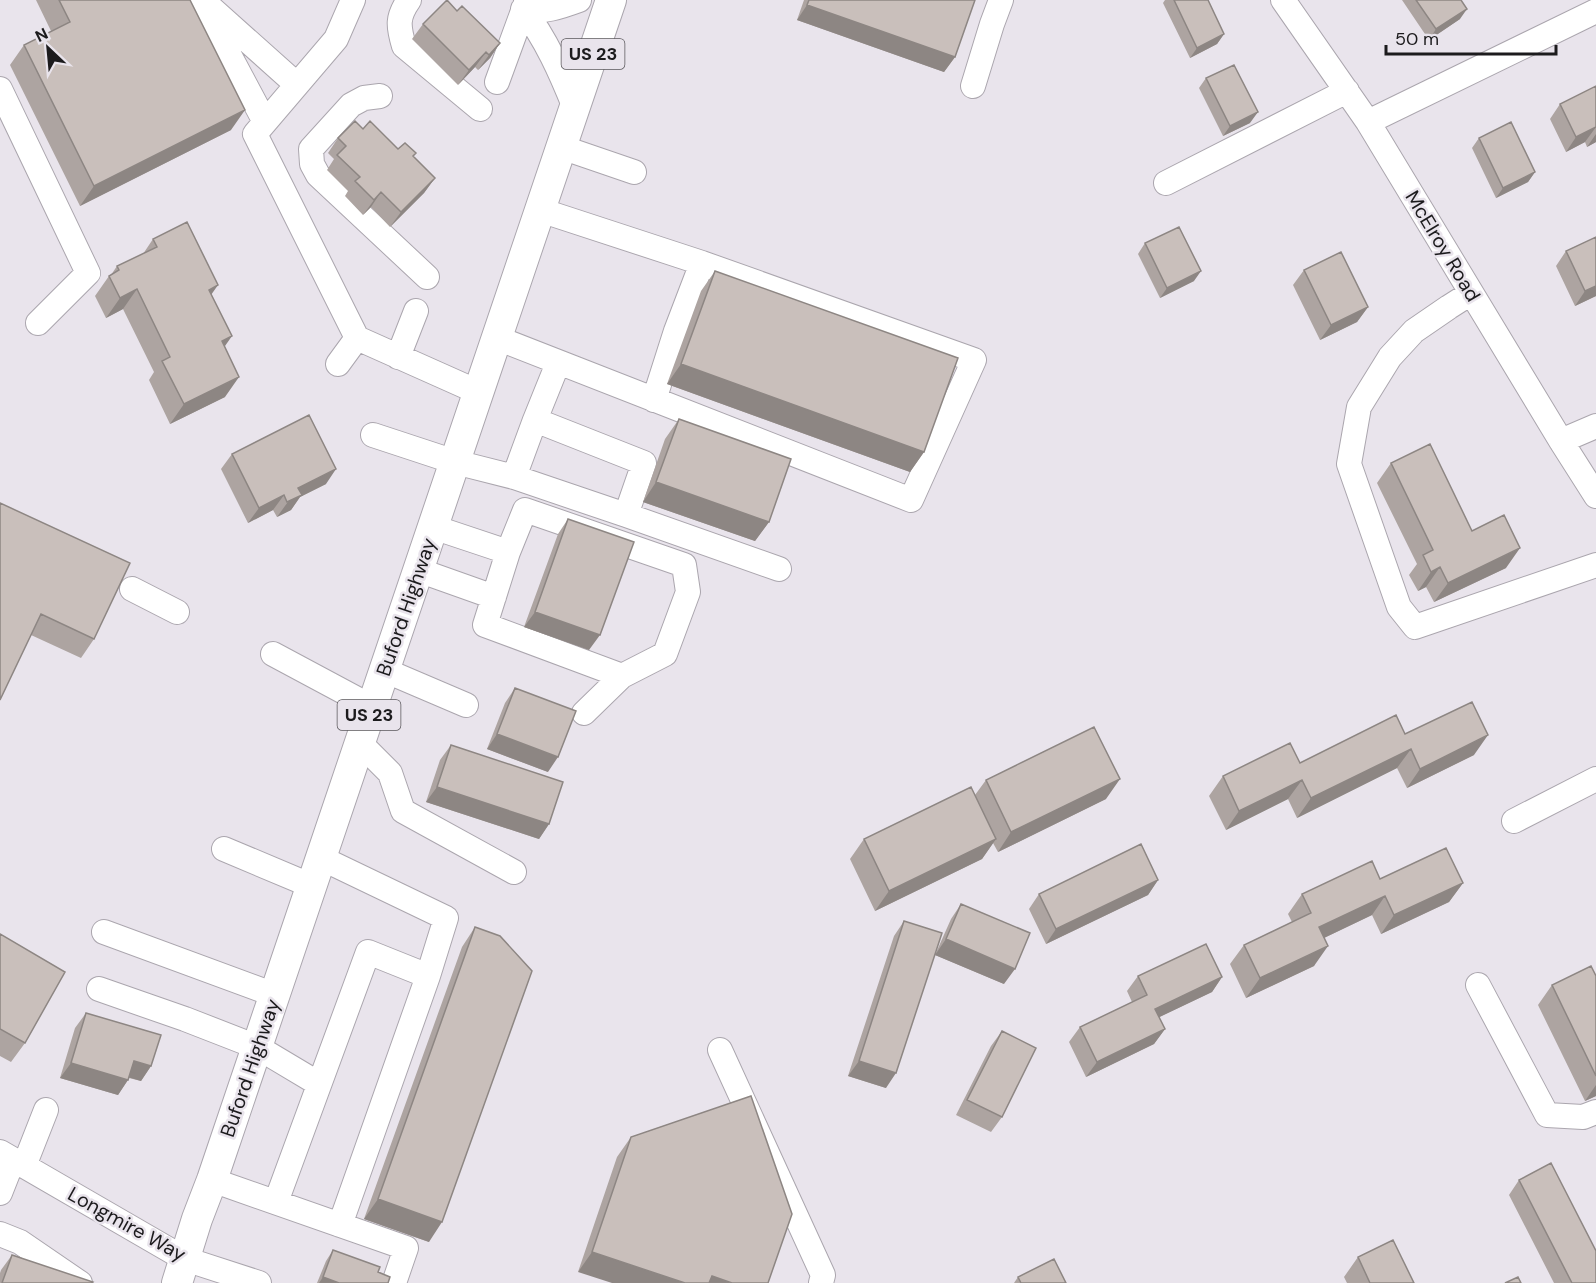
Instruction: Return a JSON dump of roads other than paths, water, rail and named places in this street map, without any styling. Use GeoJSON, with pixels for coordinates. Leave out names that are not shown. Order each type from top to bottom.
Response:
{"type":"FeatureCollection","features":[{"type":"Feature","properties":{"kind":"main road","name":"Buford Highway"},"geometry":{"type":"LineString","coordinates":[[181,1271],[611,0]]}},
{"type":"Feature","properties":{"kind":"street"},"geometry":{"type":"LineString","coordinates":[[201,0],[296,84]]}},
{"type":"Feature","properties":{"kind":"street"},"geometry":{"type":"LineString","coordinates":[[201,0],[265,122]]}},
{"type":"Feature","properties":{"kind":"street"},"geometry":{"type":"LineString","coordinates":[[353,0],[336,39],[255,134],[357,338],[478,392]]}},
{"type":"Feature","properties":{"kind":"street"},"geometry":{"type":"LineString","coordinates":[[409,0],[399,16],[400,33],[404,46],[480,109]]}},
{"type":"Feature","properties":{"kind":"street"},"geometry":{"type":"LineString","coordinates":[[525,5],[535,12],[579,0]]}},
{"type":"Feature","properties":{"kind":"street"},"geometry":{"type":"LineString","coordinates":[[973,86],[1001,0]]}},
{"type":"Feature","properties":{"kind":"street","name":"McElroy Road"},"geometry":{"type":"LineString","coordinates":[[1283,0],[1368,122],[1596,496]]}},
{"type":"Feature","properties":{"kind":"street"},"geometry":{"type":"LineString","coordinates":[[497,82],[525,5]]}},
{"type":"Feature","properties":{"kind":"street"},"geometry":{"type":"LineString","coordinates":[[525,5],[561,74],[574,108]]}},
{"type":"Feature","properties":{"kind":"street"},"geometry":{"type":"LineString","coordinates":[[1368,122],[1596,11]]}},
{"type":"Feature","properties":{"kind":"street"},"geometry":{"type":"LineString","coordinates":[[0,89],[88,273],[38,323]]}},
{"type":"Feature","properties":{"kind":"street"},"geometry":{"type":"LineString","coordinates":[[1166,183],[1347,91]]}},
{"type":"Feature","properties":{"kind":"street"},"geometry":{"type":"LineString","coordinates":[[380,96],[364,98],[351,105],[311,149],[312,164],[318,176],[427,277]]}},
{"type":"Feature","properties":{"kind":"street"},"geometry":{"type":"LineString","coordinates":[[561,147],[634,172]]}},
{"type":"Feature","properties":{"kind":"street"},"geometry":{"type":"LineString","coordinates":[[497,339],[911,500],[974,360],[702,263],[540,210]]}},
{"type":"Feature","properties":{"kind":"street"},"geometry":{"type":"LineString","coordinates":[[654,400],[676,331],[702,263]]}},
{"type":"Feature","properties":{"kind":"street"},"geometry":{"type":"LineString","coordinates":[[1471,293],[1414,331],[1390,357],[1359,407],[1349,464],[1399,607],[1415,627],[1596,565]]}},
{"type":"Feature","properties":{"kind":"street"},"geometry":{"type":"LineString","coordinates":[[398,357],[416,311]]}},
{"type":"Feature","properties":{"kind":"street"},"geometry":{"type":"LineString","coordinates":[[338,364],[357,338]]}},
{"type":"Feature","properties":{"kind":"street"},"geometry":{"type":"LineString","coordinates":[[514,477],[558,363]]}},
{"type":"Feature","properties":{"kind":"street"},"geometry":{"type":"LineString","coordinates":[[535,420],[644,463],[626,515]]}},
{"type":"Feature","properties":{"kind":"street"},"geometry":{"type":"LineString","coordinates":[[1561,441],[1596,426]]}},
{"type":"Feature","properties":{"kind":"street"},"geometry":{"type":"LineString","coordinates":[[373,435],[455,462],[514,477],[778,569]]}},
{"type":"Feature","properties":{"kind":"street"},"geometry":{"type":"LineString","coordinates":[[584,713],[622,676],[665,654],[688,592],[684,565],[525,510],[508,552],[485,625],[622,676]]}},
{"type":"Feature","properties":{"kind":"street"},"geometry":{"type":"LineString","coordinates":[[433,527],[508,552]]}},
{"type":"Feature","properties":{"kind":"street"},"geometry":{"type":"LineString","coordinates":[[418,570],[494,597]]}},
{"type":"Feature","properties":{"kind":"street"},"geometry":{"type":"LineString","coordinates":[[132,589],[177,612]]}},
{"type":"Feature","properties":{"kind":"street"},"geometry":{"type":"LineString","coordinates":[[273,654],[372,707]]}},
{"type":"Feature","properties":{"kind":"street"},"geometry":{"type":"LineString","coordinates":[[384,670],[465,705]]}},
{"type":"Feature","properties":{"kind":"street"},"geometry":{"type":"LineString","coordinates":[[360,743],[390,773],[403,811],[514,872]]}},
{"type":"Feature","properties":{"kind":"street"},"geometry":{"type":"LineString","coordinates":[[1514,821],[1596,779]]}},
{"type":"Feature","properties":{"kind":"street"},"geometry":{"type":"LineString","coordinates":[[224,849],[316,872],[446,918],[428,976],[340,1225]]}},
{"type":"Feature","properties":{"kind":"street"},"geometry":{"type":"LineString","coordinates":[[104,932],[274,995]]}},
{"type":"Feature","properties":{"kind":"street"},"geometry":{"type":"LineString","coordinates":[[276,1202],[368,952],[428,976]]}},
{"type":"Feature","properties":{"kind":"street"},"geometry":{"type":"LineString","coordinates":[[1478,985],[1547,1115],[1583,1117],[1596,1112]]}},
{"type":"Feature","properties":{"kind":"street"},"geometry":{"type":"LineString","coordinates":[[99,990],[185,1019],[257,1047],[319,1084]]}},
{"type":"Feature","properties":{"kind":"street"},"geometry":{"type":"LineString","coordinates":[[720,1050],[823,1275],[821,1283]]}},
{"type":"Feature","properties":{"kind":"street"},"geometry":{"type":"LineString","coordinates":[[0,1193],[12,1159],[46,1110]]}},
{"type":"Feature","properties":{"kind":"street","name":"Longmire Way"},"geometry":{"type":"LineString","coordinates":[[12,1159],[124,1225],[181,1271],[260,1283]]}},
{"type":"Feature","properties":{"kind":"street"},"geometry":{"type":"LineString","coordinates":[[212,1180],[406,1248],[394,1283]]}},
{"type":"Feature","properties":{"kind":"street"},"geometry":{"type":"LineString","coordinates":[[0,1234],[20,1242],[80,1283]]}}]}
